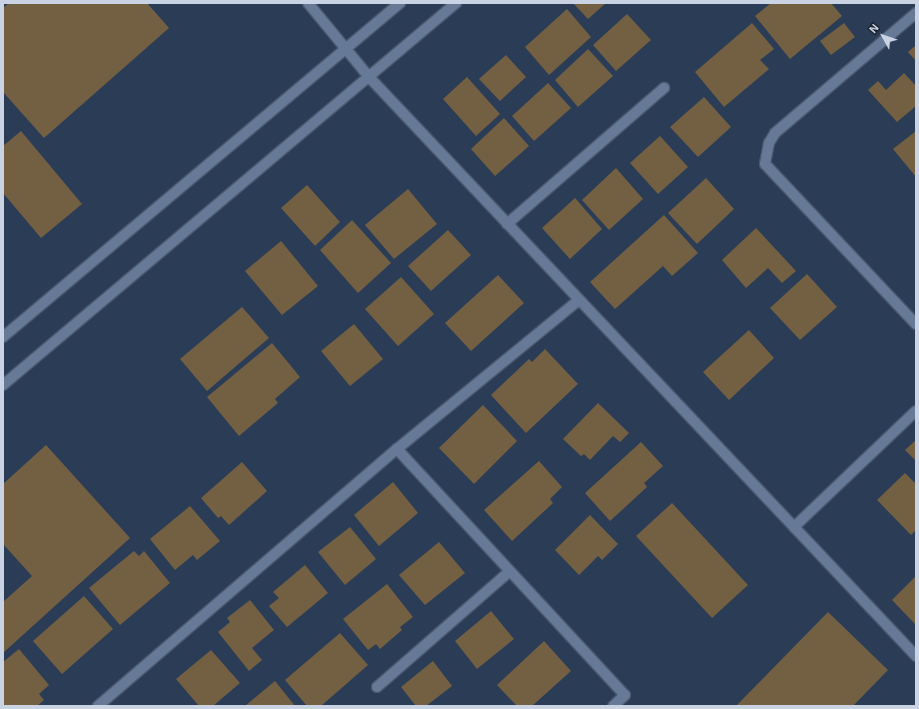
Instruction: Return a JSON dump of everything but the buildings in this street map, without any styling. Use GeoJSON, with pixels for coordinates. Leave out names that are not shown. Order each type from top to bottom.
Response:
{"type":"FeatureCollection","features":[{"type":"Feature","properties":{"kind":"street"},"geometry":{"type":"LineString","coordinates":[[308,3],[369,77],[916,656]]}},
{"type":"Feature","properties":{"kind":"street"},"geometry":{"type":"LineString","coordinates":[[3,337],[400,3]]}},
{"type":"Feature","properties":{"kind":"street"},"geometry":{"type":"LineString","coordinates":[[3,385],[456,3]]}},
{"type":"Feature","properties":{"kind":"street"},"geometry":{"type":"LineString","coordinates":[[916,13],[775,134],[769,142],[765,164],[916,324]]}},
{"type":"Feature","properties":{"kind":"street"},"geometry":{"type":"LineString","coordinates":[[507,224],[664,88]]}},
{"type":"Feature","properties":{"kind":"street"},"geometry":{"type":"LineString","coordinates":[[98,706],[397,449],[579,300]]}},
{"type":"Feature","properties":{"kind":"street"},"geometry":{"type":"LineString","coordinates":[[794,527],[916,411]]}},
{"type":"Feature","properties":{"kind":"street"},"geometry":{"type":"LineString","coordinates":[[397,449],[625,695],[613,706]]}},
{"type":"Feature","properties":{"kind":"street"},"geometry":{"type":"LineString","coordinates":[[377,687],[510,572]]}}]}
